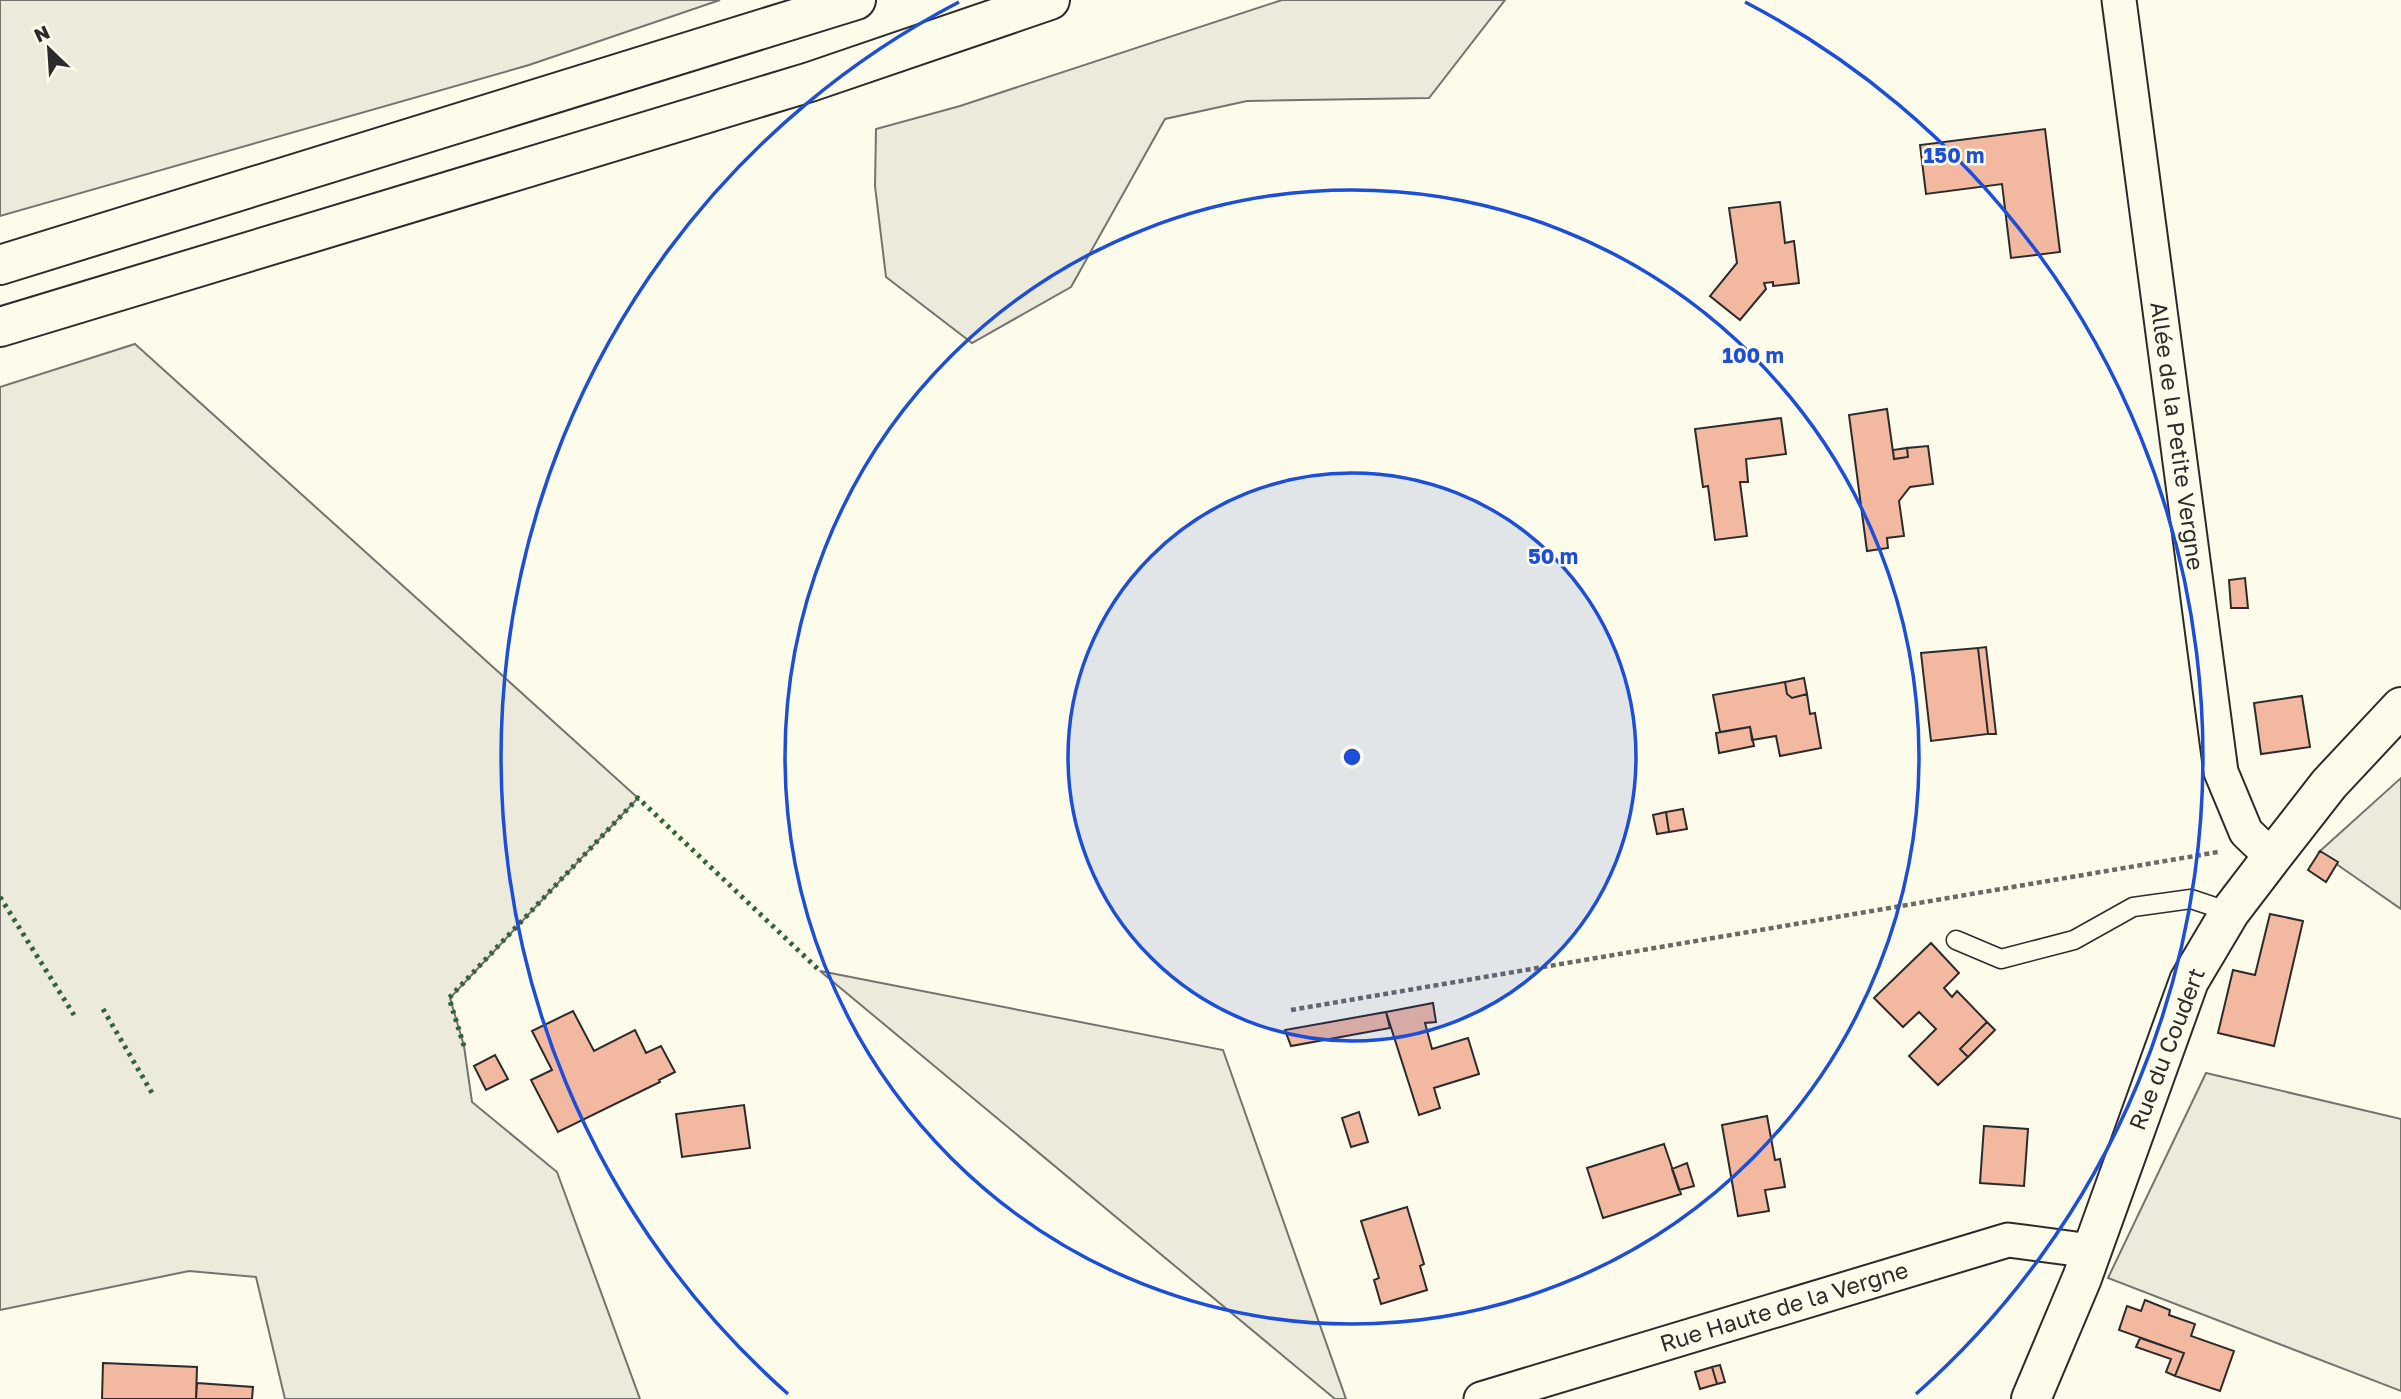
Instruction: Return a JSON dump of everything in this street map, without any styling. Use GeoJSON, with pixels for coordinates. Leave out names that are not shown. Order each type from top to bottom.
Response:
{"type":"FeatureCollection","features":[{"type":"Feature","properties":{"kind":"main road"},"geometry":{"type":"LineString","coordinates":[[0,265],[789,23],[856,0]]}},
{"type":"Feature","properties":{"kind":"main road"},"geometry":{"type":"LineString","coordinates":[[0,327],[810,82],[1050,0]]}},
{"type":"Feature","properties":{"kind":"main road","name":"Rue du Coudert"},"geometry":{"type":"LineString","coordinates":[[2031,1399],[2090,1254],[2189,981],[2230,912],[2259,845],[2329,784],[2401,707]]}},
{"type":"Feature","properties":{"kind":"street","name":"Allée de la Petite Vergne"},"geometry":{"type":"LineString","coordinates":[[2119,0],[2221,772],[2259,845]]}},
{"type":"Feature","properties":{"kind":"street","name":"Rue Haute de la Vergne"},"geometry":{"type":"LineString","coordinates":[[1480,1399],[2008,1240],[2076,1249],[2090,1254]]}},
{"type":"Feature","properties":{"kind":"lane"},"geometry":{"type":"LineString","coordinates":[[1956,940],[2001,959],[2074,940],[2133,907],[2191,899],[2230,912]]}},
{"type":"Feature","properties":{"kind":"path"},"geometry":{"type":"LineString","coordinates":[[1292,1010],[2259,845]]}},
{"type":"Feature","properties":{"kind":"shaded area"},"geometry":{"type":"Polygon","coordinates":[[[0,0],[720,0],[529,65],[0,216],[0,0]]]}},
{"type":"Feature","properties":{"kind":"shaded area"},"geometry":{"type":"Polygon","coordinates":[[[1282,0],[1505,0],[1429,98],[1247,101],[1165,119],[1071,287],[972,343],[886,277],[875,186],[876,129],[960,106],[1282,0]]]}},
{"type":"Feature","properties":{"kind":"shaded area"},"geometry":{"type":"Polygon","coordinates":[[[135,344],[638,798],[450,998],[464,1046],[472,1102],[557,1172],[640,1399],[285,1399],[256,1277],[189,1271],[0,1310],[0,387],[135,344]]]}},
{"type":"Feature","properties":{"kind":"shaded area"},"geometry":{"type":"Polygon","coordinates":[[[2401,778],[2401,909],[2319,852],[2401,778]]]}},
{"type":"Feature","properties":{"kind":"shaded area"},"geometry":{"type":"Polygon","coordinates":[[[820,971],[1223,1050],[1346,1399],[1335,1399],[820,971]]]}},
{"type":"Feature","properties":{"kind":"shaded area"},"geometry":{"type":"Polygon","coordinates":[[[2206,1073],[2401,1119],[2401,1391],[2108,1278],[2206,1073]]]}},
{"type":"Feature","properties":{"kind":"building"},"geometry":{"type":"Polygon","coordinates":[[[2045,129],[2060,252],[2011,258],[2002,184],[1926,194],[1920,145],[2045,129]]]}},
{"type":"Feature","properties":{"kind":"building"},"geometry":{"type":"Polygon","coordinates":[[[1780,202],[1785,243],[1794,241],[1799,283],[1773,286],[1773,282],[1764,283],[1766,289],[1740,320],[1710,296],[1737,263],[1729,208],[1780,202]]]}},
{"type":"Feature","properties":{"kind":"building"},"geometry":{"type":"Polygon","coordinates":[[[1887,409],[1894,459],[1908,457],[1907,448],[1928,446],[1933,484],[1910,487],[1899,501],[1904,536],[1887,538],[1888,548],[1867,551],[1849,415],[1887,409]]]}},
{"type":"Feature","properties":{"kind":"building"},"geometry":{"type":"Polygon","coordinates":[[[1781,418],[1786,454],[1746,459],[1748,482],[1740,482],[1747,536],[1715,540],[1708,486],[1703,487],[1695,429],[1781,418]]]}},
{"type":"Feature","properties":{"kind":"building"},"geometry":{"type":"Polygon","coordinates":[[[1907,448],[1908,457],[1894,459],[1893,450],[1907,448]]]}},
{"type":"Feature","properties":{"kind":"building"},"geometry":{"type":"Polygon","coordinates":[[[2245,578],[2248,608],[2231,608],[2229,580],[2245,578]]]}},
{"type":"Feature","properties":{"kind":"building"},"geometry":{"type":"Polygon","coordinates":[[[1986,647],[1996,734],[1988,734],[1978,648],[1986,647]]]}},
{"type":"Feature","properties":{"kind":"building"},"geometry":{"type":"Polygon","coordinates":[[[1978,648],[1988,734],[1931,741],[1921,653],[1978,648]]]}},
{"type":"Feature","properties":{"kind":"building"},"geometry":{"type":"Polygon","coordinates":[[[1804,678],[1807,694],[1792,698],[1787,694],[1785,682],[1804,678]]]}},
{"type":"Feature","properties":{"kind":"building"},"geometry":{"type":"Polygon","coordinates":[[[1785,682],[1787,694],[1792,698],[1807,694],[1810,714],[1815,713],[1821,748],[1780,756],[1776,736],[1752,740],[1750,727],[1720,732],[1713,695],[1785,682]]]}},
{"type":"Feature","properties":{"kind":"building"},"geometry":{"type":"Polygon","coordinates":[[[2302,696],[2310,747],[2261,754],[2254,703],[2302,696]]]}},
{"type":"Feature","properties":{"kind":"building"},"geometry":{"type":"Polygon","coordinates":[[[1750,727],[1754,746],[1719,753],[1716,733],[1750,727]]]}},
{"type":"Feature","properties":{"kind":"building"},"geometry":{"type":"Polygon","coordinates":[[[1683,809],[1687,829],[1669,832],[1666,812],[1683,809]]]}},
{"type":"Feature","properties":{"kind":"building"},"geometry":{"type":"Polygon","coordinates":[[[1666,812],[1669,832],[1657,834],[1653,815],[1666,812]]]}},
{"type":"Feature","properties":{"kind":"building"},"geometry":{"type":"Polygon","coordinates":[[[2320,851],[2338,862],[2326,882],[2308,870],[2320,851]]]}},
{"type":"Feature","properties":{"kind":"building"},"geometry":{"type":"Polygon","coordinates":[[[2270,914],[2303,921],[2274,1046],[2218,1033],[2233,970],[2255,975],[2270,914]]]}},
{"type":"Feature","properties":{"kind":"building"},"geometry":{"type":"Polygon","coordinates":[[[1931,943],[1959,973],[1944,988],[1952,997],[1957,991],[1987,1022],[1960,1049],[1968,1057],[1938,1085],[1909,1056],[1936,1029],[1919,1012],[1903,1027],[1874,998],[1931,943]]]}},
{"type":"Feature","properties":{"kind":"building"},"geometry":{"type":"Polygon","coordinates":[[[1433,1003],[1436,1022],[1425,1023],[1432,1049],[1468,1038],[1479,1074],[1434,1088],[1440,1108],[1419,1115],[1386,1012],[1433,1003]]]}},
{"type":"Feature","properties":{"kind":"building"},"geometry":{"type":"Polygon","coordinates":[[[573,1011],[594,1051],[635,1030],[646,1053],[661,1046],[675,1072],[558,1132],[531,1080],[552,1070],[532,1031],[573,1011]]]}},
{"type":"Feature","properties":{"kind":"building"},"geometry":{"type":"Polygon","coordinates":[[[1386,1012],[1390,1028],[1291,1046],[1285,1030],[1386,1012]]]}},
{"type":"Feature","properties":{"kind":"building"},"geometry":{"type":"Polygon","coordinates":[[[1987,1022],[1995,1030],[1968,1057],[1960,1049],[1987,1022]]]}},
{"type":"Feature","properties":{"kind":"building"},"geometry":{"type":"Polygon","coordinates":[[[495,1055],[508,1079],[486,1090],[474,1066],[495,1055]]]}},
{"type":"Feature","properties":{"kind":"building"},"geometry":{"type":"Polygon","coordinates":[[[744,1105],[750,1148],[682,1157],[676,1114],[744,1105]]]}},
{"type":"Feature","properties":{"kind":"building"},"geometry":{"type":"Polygon","coordinates":[[[1359,1112],[1368,1142],[1351,1147],[1342,1118],[1359,1112]]]}},
{"type":"Feature","properties":{"kind":"building"},"geometry":{"type":"Polygon","coordinates":[[[1767,1116],[1775,1160],[1780,1159],[1785,1187],[1765,1190],[1769,1211],[1738,1216],[1722,1125],[1767,1116]]]}},
{"type":"Feature","properties":{"kind":"building"},"geometry":{"type":"Polygon","coordinates":[[[1984,1126],[2028,1129],[2024,1186],[1980,1183],[1984,1126]]]}},
{"type":"Feature","properties":{"kind":"building"},"geometry":{"type":"Polygon","coordinates":[[[1664,1144],[1681,1194],[1603,1218],[1587,1168],[1664,1144]]]}},
{"type":"Feature","properties":{"kind":"building"},"geometry":{"type":"Polygon","coordinates":[[[1687,1163],[1694,1186],[1679,1190],[1672,1169],[1687,1163]]]}},
{"type":"Feature","properties":{"kind":"building"},"geometry":{"type":"Polygon","coordinates":[[[1407,1207],[1424,1264],[1420,1266],[1427,1290],[1381,1304],[1374,1280],[1379,1278],[1361,1221],[1407,1207]]]}},
{"type":"Feature","properties":{"kind":"building"},"geometry":{"type":"Polygon","coordinates":[[[2145,1300],[2170,1310],[2169,1315],[2195,1324],[2191,1336],[2234,1351],[2220,1391],[2175,1376],[2184,1353],[2119,1330],[2127,1306],[2141,1311],[2145,1300]]]}},
{"type":"Feature","properties":{"kind":"building"},"geometry":{"type":"Polygon","coordinates":[[[2140,1338],[2184,1353],[2175,1376],[2166,1372],[2171,1359],[2136,1347],[2140,1338]]]}},
{"type":"Feature","properties":{"kind":"building"},"geometry":{"type":"Polygon","coordinates":[[[103,1363],[197,1367],[196,1399],[102,1399],[103,1363]]]}},
{"type":"Feature","properties":{"kind":"building"},"geometry":{"type":"Polygon","coordinates":[[[1720,1365],[1725,1382],[1717,1384],[1712,1367],[1720,1365]]]}},
{"type":"Feature","properties":{"kind":"building"},"geometry":{"type":"Polygon","coordinates":[[[1712,1367],[1717,1384],[1700,1389],[1695,1372],[1712,1367]]]}},
{"type":"Feature","properties":{"kind":"building"},"geometry":{"type":"Polygon","coordinates":[[[197,1383],[253,1387],[252,1399],[196,1399],[197,1383]]]}},
{"type":"Feature","properties":{"kind":"hedge"},"geometry":{"type":"LineString","coordinates":[[464,1046],[449,998],[638,798],[820,971]]}},
{"type":"Feature","properties":{"kind":"hedge"},"geometry":{"type":"LineString","coordinates":[[0,897],[74,1015]]}},
{"type":"Feature","properties":{"kind":"hedge"},"geometry":{"type":"LineString","coordinates":[[103,1009],[152,1093]]}}]}
